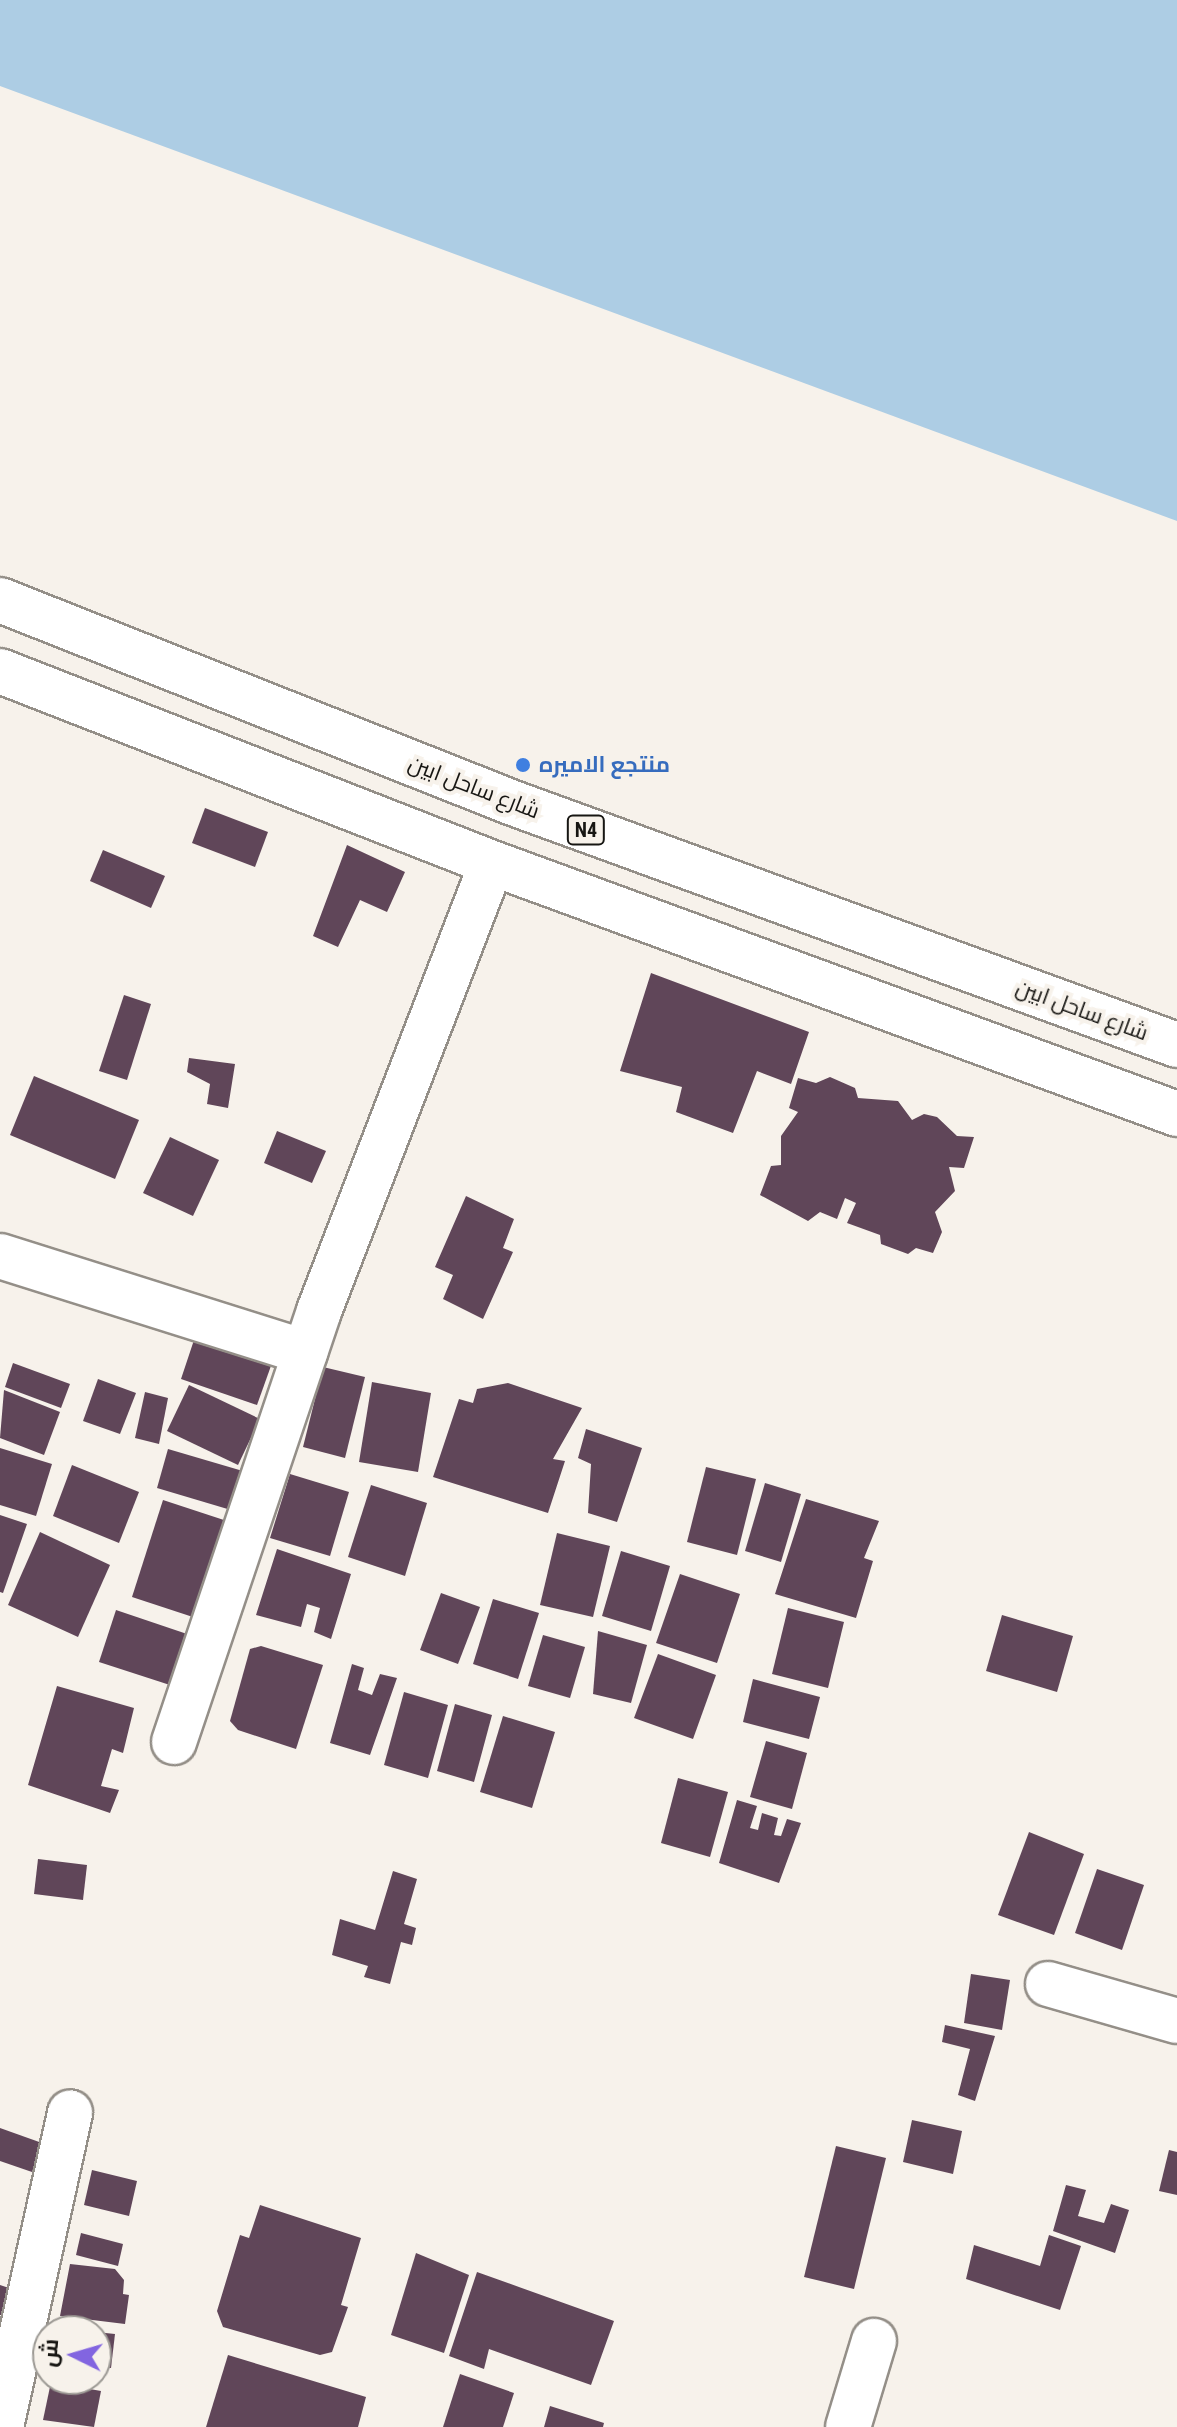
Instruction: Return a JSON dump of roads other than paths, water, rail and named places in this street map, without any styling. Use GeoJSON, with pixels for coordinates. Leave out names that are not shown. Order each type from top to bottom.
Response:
{"type":"FeatureCollection","features":[{"type":"Feature","properties":{"kind":"main road","name":"شارع ساحل ابين"},"geometry":{"type":"LineString","coordinates":[[0,600],[513,803],[1177,1045]]}},
{"type":"Feature","properties":{"kind":"main road"},"geometry":{"type":"LineString","coordinates":[[0,671],[492,863],[1177,1114]]}},
{"type":"Feature","properties":{"kind":"main road"},"geometry":{"type":"LineString","coordinates":[[174,1742],[305,1352],[513,803]]}},
{"type":"Feature","properties":{"kind":"main road"},"geometry":{"type":"LineString","coordinates":[[0,1256],[305,1352]]}},
{"type":"Feature","properties":{"kind":"main road"},"geometry":{"type":"LineString","coordinates":[[1048,1984],[1177,2021]]}},
{"type":"Feature","properties":{"kind":"main road"},"geometry":{"type":"LineString","coordinates":[[1,2427],[70,2112]]}},
{"type":"Feature","properties":{"kind":"main road"},"geometry":{"type":"LineString","coordinates":[[848,2427],[874,2341]]}},
{"type":"Feature","properties":{"kind":"water"},"geometry":{"type":"Polygon","coordinates":[[[0,0],[1177,0],[1177,521],[0,86],[0,0]]]}},
{"type":"Feature","properties":{"kind":"place","name":"منتجع الاميره"},"geometry":{"type":"Point","coordinates":[523,765]}}]}
